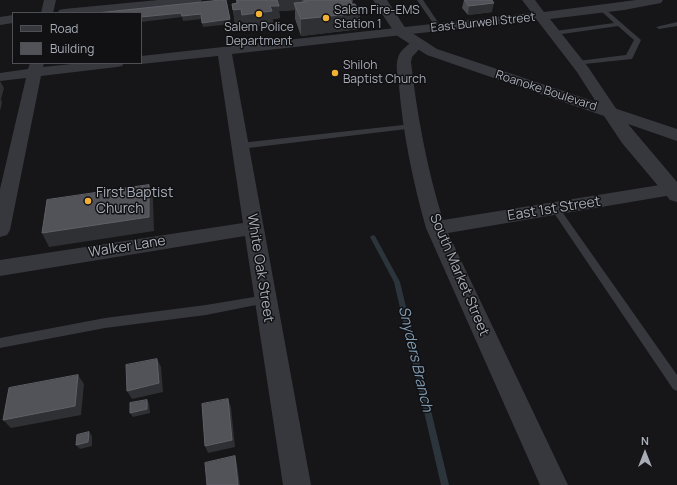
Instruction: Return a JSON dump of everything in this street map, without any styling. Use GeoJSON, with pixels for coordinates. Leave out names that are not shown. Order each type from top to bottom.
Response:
{"type":"FeatureCollection","features":[{"type":"Feature","properties":{"kind":"street"},"geometry":{"type":"LineString","coordinates":[[47,12],[50,0]]}},
{"type":"Feature","properties":{"kind":"street"},"geometry":{"type":"LineString","coordinates":[[74,12],[196,0]]}},
{"type":"Feature","properties":{"kind":"street"},"geometry":{"type":"LineString","coordinates":[[380,0],[409,38]]}},
{"type":"Feature","properties":{"kind":"street"},"geometry":{"type":"LineString","coordinates":[[528,0],[578,63],[629,139],[675,192]]}},
{"type":"Feature","properties":{"kind":"street","name":"East Burwell Street"},"geometry":{"type":"LineString","coordinates":[[142,60],[224,50],[409,38],[439,28],[602,9],[657,0]]}},
{"type":"Feature","properties":{"kind":"street"},"geometry":{"type":"LineString","coordinates":[[0,21],[12,19]]}},
{"type":"Feature","properties":{"kind":"street","name":"Roanoke Boulevard"},"geometry":{"type":"LineString","coordinates":[[409,38],[432,52],[462,63],[677,135]]}},
{"type":"Feature","properties":{"kind":"street","name":"South Market Street"},"geometry":{"type":"LineString","coordinates":[[409,38],[404,62],[408,104],[424,189],[436,228],[554,485]]}},
{"type":"Feature","properties":{"kind":"street","name":"White Oak Street"},"geometry":{"type":"LineString","coordinates":[[224,50],[297,485]]}},
{"type":"Feature","properties":{"kind":"street"},"geometry":{"type":"LineString","coordinates":[[0,77],[36,68],[101,64]]}},
{"type":"Feature","properties":{"kind":"street"},"geometry":{"type":"LineString","coordinates":[[0,230],[36,68]]}},
{"type":"Feature","properties":{"kind":"street","name":"East 1st Street"},"geometry":{"type":"LineString","coordinates":[[436,228],[555,208],[675,192]]}},
{"type":"Feature","properties":{"kind":"street","name":"Walker Lane"},"geometry":{"type":"LineString","coordinates":[[0,268],[254,228]]}},
{"type":"Feature","properties":{"kind":"lane"},"geometry":{"type":"LineString","coordinates":[[420,0],[439,28]]}},
{"type":"Feature","properties":{"kind":"lane"},"geometry":{"type":"LineString","coordinates":[[578,63],[629,57],[638,40],[602,9]]}},
{"type":"Feature","properties":{"kind":"lane"},"geometry":{"type":"LineString","coordinates":[[555,33],[619,24]]}},
{"type":"Feature","properties":{"kind":"lane"},"geometry":{"type":"LineString","coordinates":[[659,27],[677,24]]}},
{"type":"Feature","properties":{"kind":"lane"},"geometry":{"type":"LineString","coordinates":[[240,146],[412,126]]}},
{"type":"Feature","properties":{"kind":"lane"},"geometry":{"type":"LineString","coordinates":[[555,208],[677,385]]}},
{"type":"Feature","properties":{"kind":"lane"},"geometry":{"type":"LineString","coordinates":[[0,343],[104,323],[206,310],[266,299]]}},
{"type":"Feature","properties":{"kind":"building"},"geometry":{"type":"Polygon","coordinates":[[[226,0],[230,19],[202,23],[201,14],[182,16],[181,13],[142,17],[142,12],[107,12],[226,0]]]}},
{"type":"Feature","properties":{"kind":"building"},"geometry":{"type":"Polygon","coordinates":[[[237,0],[277,0],[279,6],[270,6],[272,11],[242,15],[241,9],[233,10],[232,4],[238,3],[237,0]]]}},
{"type":"Feature","properties":{"kind":"building"},"geometry":{"type":"Polygon","coordinates":[[[305,0],[350,0],[352,4],[355,4],[360,13],[301,19],[294,3],[306,2],[305,0]]]}},
{"type":"Feature","properties":{"kind":"building"},"geometry":{"type":"Polygon","coordinates":[[[465,0],[492,0],[494,3],[469,6],[465,0]]]}},
{"type":"Feature","properties":{"kind":"building"},"geometry":{"type":"Polygon","coordinates":[[[149,185],[149,217],[42,233],[47,200],[149,185]]]}},
{"type":"Feature","properties":{"kind":"building"},"geometry":{"type":"Polygon","coordinates":[[[157,359],[159,383],[127,391],[126,365],[157,359]]]}},
{"type":"Feature","properties":{"kind":"building"},"geometry":{"type":"Polygon","coordinates":[[[78,375],[75,406],[3,420],[9,388],[78,375]]]}},
{"type":"Feature","properties":{"kind":"building"},"geometry":{"type":"Polygon","coordinates":[[[228,399],[232,440],[205,446],[202,404],[228,399]]]}},
{"type":"Feature","properties":{"kind":"building"},"geometry":{"type":"Polygon","coordinates":[[[147,400],[147,409],[130,413],[130,403],[147,400]]]}},
{"type":"Feature","properties":{"kind":"building"},"geometry":{"type":"Polygon","coordinates":[[[89,432],[88,442],[76,445],[77,435],[89,432]]]}},
{"type":"Feature","properties":{"kind":"building"},"geometry":{"type":"Polygon","coordinates":[[[235,456],[238,485],[207,485],[205,463],[235,456]]]}},
{"type":"Feature","properties":{"kind":"waterway","name":"Snyders Branch"},"geometry":{"type":"LineString","coordinates":[[373,237],[397,282],[445,485]]}},
{"type":"Feature","properties":{"kind":"place","name":"Salem Police Department"},"geometry":{"type":"Point","coordinates":[259,14]}},
{"type":"Feature","properties":{"kind":"place","name":"Salem Fire-EMS Station 1"},"geometry":{"type":"Point","coordinates":[326,18]}},
{"type":"Feature","properties":{"kind":"place","name":"Shiloh Baptist Church"},"geometry":{"type":"Point","coordinates":[335,73]}},
{"type":"Feature","properties":{"kind":"place","name":"First Baptist Church"},"geometry":{"type":"Point","coordinates":[88,201]}}]}
